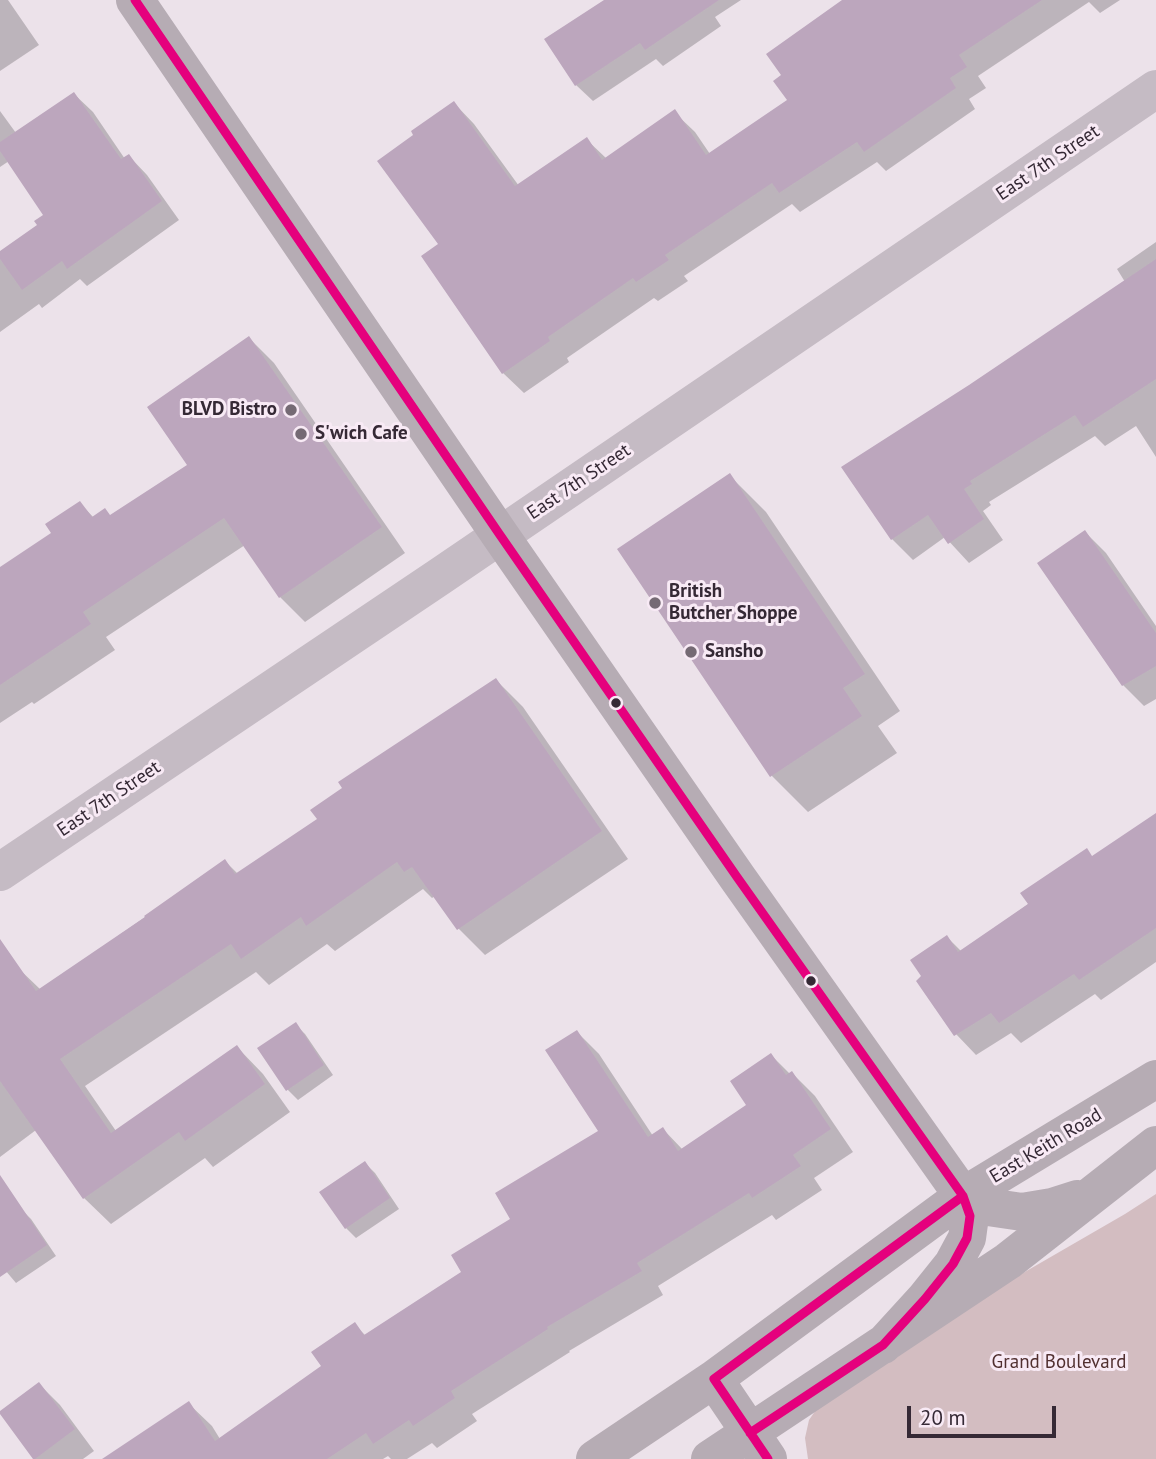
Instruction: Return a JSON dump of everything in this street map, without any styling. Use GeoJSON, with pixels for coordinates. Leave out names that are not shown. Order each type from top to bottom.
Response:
{"type":"FeatureCollection","features":[{"type":"Feature","properties":{"kind":"street"},"geometry":{"type":"LineString","coordinates":[[135,0],[500,535],[963,1196],[970,1216],[967,1238],[958,1255],[925,1299],[883,1345]]}},
{"type":"Feature","properties":{"kind":"street","name":"East 7th Street"},"geometry":{"type":"LineString","coordinates":[[0,872],[1156,89]]}},
{"type":"Feature","properties":{"kind":"street","name":"East Keith Road"},"geometry":{"type":"LineString","coordinates":[[595,1459],[714,1379],[963,1196],[1156,1079]]}},
{"type":"Feature","properties":{"kind":"street"},"geometry":{"type":"LineString","coordinates":[[710,1459],[759,1446],[883,1345],[1008,1261],[1156,1145]]}},
{"type":"Feature","properties":{"kind":"street"},"geometry":{"type":"LineString","coordinates":[[963,1196],[988,1207],[1021,1212],[1052,1208],[1095,1193]]}},
{"type":"Feature","properties":{"kind":"street"},"geometry":{"type":"LineString","coordinates":[[714,1379],[759,1446]]}},
{"type":"Feature","properties":{"kind":"green space","name":"Grand Boulevard"},"geometry":{"type":"Polygon","coordinates":[[[1156,1194],[1156,1459],[808,1459],[805,1438],[809,1420],[822,1401],[1023,1273],[1156,1194]]]}},
{"type":"Feature","properties":{"kind":"building"},"geometry":{"type":"Polygon","coordinates":[[[604,0],[719,0],[645,50],[640,43],[575,86],[544,39],[604,0]]]}},
{"type":"Feature","properties":{"kind":"building"},"geometry":{"type":"Polygon","coordinates":[[[842,0],[1042,0],[959,55],[967,67],[950,78],[956,88],[864,152],[857,142],[779,193],[772,183],[665,255],[669,260],[636,282],[633,278],[548,337],[550,341],[502,374],[421,256],[438,244],[377,161],[413,135],[411,131],[454,101],[515,186],[587,137],[602,160],[675,109],[706,155],[787,100],[773,81],[781,75],[766,54],[842,0]]]}},
{"type":"Feature","properties":{"kind":"building"},"geometry":{"type":"Polygon","coordinates":[[[74,92],[121,159],[129,154],[162,201],[67,269],[62,261],[22,290],[0,259],[0,251],[37,225],[34,221],[43,215],[0,151],[0,142],[74,92]]]}},
{"type":"Feature","properties":{"kind":"building"},"geometry":{"type":"Polygon","coordinates":[[[1156,259],[1156,379],[1083,427],[1075,415],[970,481],[972,484],[964,489],[984,519],[948,544],[928,515],[891,540],[841,467],[969,385],[1156,259]]]}},
{"type":"Feature","properties":{"kind":"building"},"geometry":{"type":"Polygon","coordinates":[[[249,336],[382,527],[279,598],[224,518],[83,612],[91,624],[0,685],[0,567],[51,533],[45,524],[80,501],[92,517],[105,508],[110,515],[187,465],[147,407],[249,336]]]}},
{"type":"Feature","properties":{"kind":"building"},"geometry":{"type":"Polygon","coordinates":[[[730,473],[865,674],[843,688],[862,716],[770,777],[617,549],[730,473]]]}},
{"type":"Feature","properties":{"kind":"building"},"geometry":{"type":"Polygon","coordinates":[[[1085,530],[1156,633],[1156,666],[1122,686],[1037,563],[1085,530]]]}},
{"type":"Feature","properties":{"kind":"building"},"geometry":{"type":"Polygon","coordinates":[[[496,678],[602,831],[457,930],[412,867],[404,872],[397,862],[306,926],[301,917],[241,959],[231,944],[60,1059],[111,1133],[237,1045],[265,1084],[185,1141],[179,1132],[83,1199],[0,1081],[0,939],[36,991],[225,859],[235,874],[317,819],[310,810],[342,788],[338,782],[496,678]]]}},
{"type":"Feature","properties":{"kind":"building"},"geometry":{"type":"Polygon","coordinates":[[[1156,813],[1156,928],[1079,980],[1074,974],[999,1023],[991,1013],[954,1036],[916,981],[921,976],[910,960],[947,935],[958,952],[1028,904],[1020,893],[1087,848],[1092,856],[1156,813]]]}},
{"type":"Feature","properties":{"kind":"building"},"geometry":{"type":"Polygon","coordinates":[[[296,1022],[324,1065],[286,1091],[257,1048],[296,1022]]]}},
{"type":"Feature","properties":{"kind":"building"},"geometry":{"type":"Polygon","coordinates":[[[577,1030],[648,1137],[663,1127],[678,1151],[746,1105],[730,1081],[771,1053],[786,1075],[792,1071],[831,1129],[793,1155],[801,1166],[752,1198],[749,1193],[637,1263],[642,1271],[547,1327],[548,1329],[451,1391],[455,1398],[413,1426],[409,1420],[373,1444],[366,1433],[327,1459],[102,1459],[189,1401],[215,1441],[321,1366],[311,1352],[355,1322],[364,1335],[461,1272],[451,1255],[510,1219],[495,1193],[598,1131],[545,1050],[577,1030]]]}},
{"type":"Feature","properties":{"kind":"building"},"geometry":{"type":"Polygon","coordinates":[[[365,1161],[390,1198],[345,1229],[319,1192],[365,1161]]]}},
{"type":"Feature","properties":{"kind":"building"},"geometry":{"type":"Polygon","coordinates":[[[0,1175],[47,1245],[0,1277],[0,1175]]]}},
{"type":"Feature","properties":{"kind":"building"},"geometry":{"type":"Polygon","coordinates":[[[39,1382],[75,1429],[33,1459],[0,1411],[39,1382]]]}},
{"type":"Feature","properties":{"kind":"transit line"},"geometry":{"type":"LineString","coordinates":[[135,0],[500,535],[963,1196],[970,1216],[967,1238],[953,1264],[925,1299],[883,1345],[750,1433]]}},
{"type":"Feature","properties":{"kind":"transit line"},"geometry":{"type":"LineString","coordinates":[[768,1459],[714,1379],[963,1196]]}},
{"type":"Feature","properties":{"kind":"place","name":"BLVD Bistro"},"geometry":{"type":"Point","coordinates":[291,410]}},
{"type":"Feature","properties":{"kind":"place","name":"S'wich Cafe"},"geometry":{"type":"Point","coordinates":[301,434]}},
{"type":"Feature","properties":{"kind":"place","name":"British Butcher Shoppe"},"geometry":{"type":"Point","coordinates":[655,603]}},
{"type":"Feature","properties":{"kind":"place","name":"Sansho"},"geometry":{"type":"Point","coordinates":[691,652]}}]}
